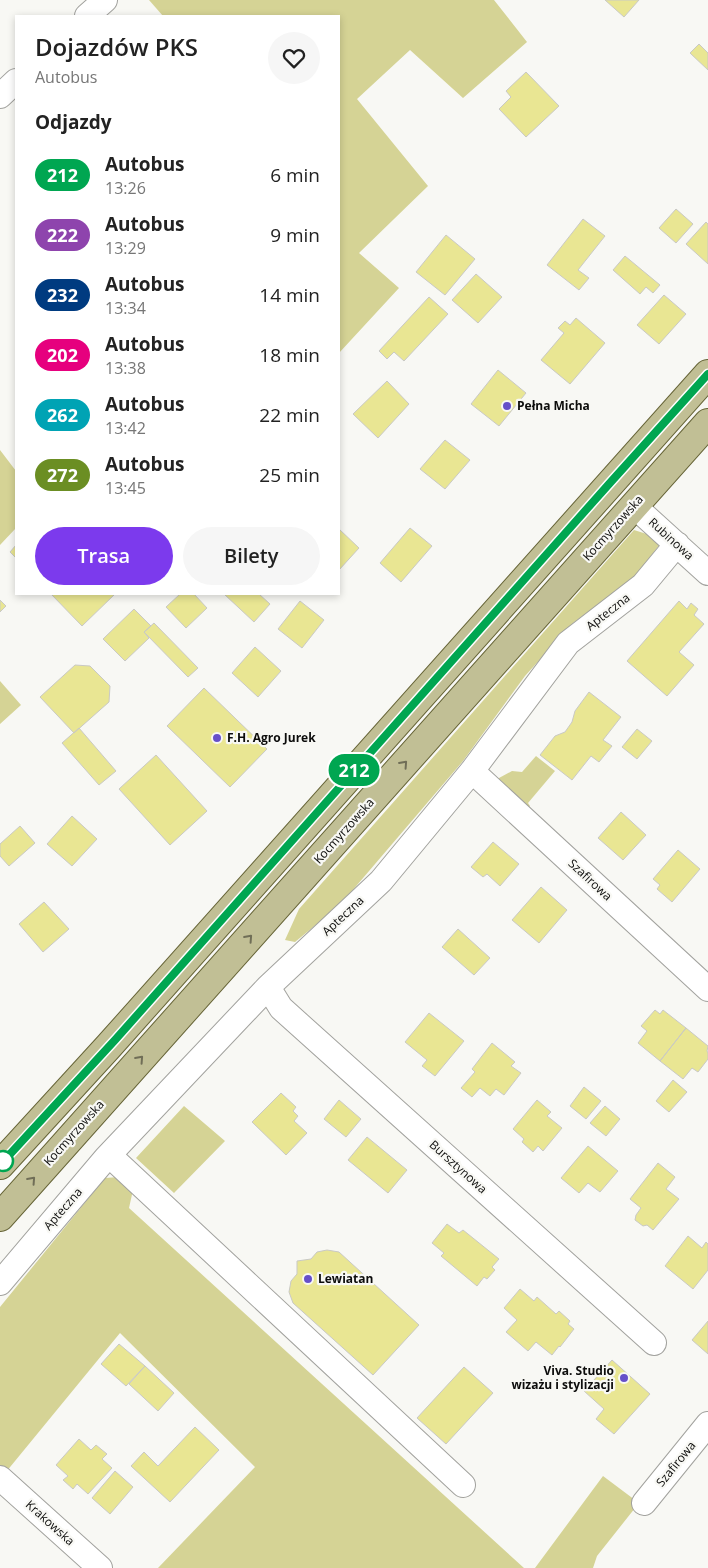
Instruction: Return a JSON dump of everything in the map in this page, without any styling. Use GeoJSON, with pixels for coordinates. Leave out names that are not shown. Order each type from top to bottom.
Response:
{"type":"FeatureCollection","features":[{"type":"Feature","properties":{"kind":"main road"},"geometry":{"type":"LineString","coordinates":[[0,1164],[115,1040],[708,374]]}},
{"type":"Feature","properties":{"kind":"main road","name":"Kocmyrzowska"},"geometry":{"type":"LineString","coordinates":[[0,1217],[708,423]]}},
{"type":"Feature","properties":{"kind":"street"},"geometry":{"type":"LineString","coordinates":[[88,15],[105,0]]}},
{"type":"Feature","properties":{"kind":"street"},"geometry":{"type":"LineString","coordinates":[[0,96],[15,82]]}},
{"type":"Feature","properties":{"kind":"street","name":"Rubinowa"},"geometry":{"type":"LineString","coordinates":[[633,505],[708,572]]}},
{"type":"Feature","properties":{"kind":"street","name":"Apteczna"},"geometry":{"type":"LineString","coordinates":[[0,1283],[109,1155],[268,987],[381,881],[472,771],[568,643],[642,585],[677,544]]}},
{"type":"Feature","properties":{"kind":"street","name":"Szafirowa"},"geometry":{"type":"LineString","coordinates":[[472,771],[708,989]]}},
{"type":"Feature","properties":{"kind":"street","name":"Bursztynowa"},"geometry":{"type":"LineString","coordinates":[[268,987],[281,1008],[654,1343]]}},
{"type":"Feature","properties":{"kind":"street"},"geometry":{"type":"LineString","coordinates":[[109,1155],[463,1484]]}},
{"type":"Feature","properties":{"kind":"street","name":"Szafirowa"},"geometry":{"type":"LineString","coordinates":[[644,1504],[708,1424]]}},
{"type":"Feature","properties":{"kind":"street","name":"Krakowska"},"geometry":{"type":"LineString","coordinates":[[0,1478],[100,1568]]}},
{"type":"Feature","properties":{"kind":"shaded area"},"geometry":{"type":"Polygon","coordinates":[[[149,0],[494,0],[527,42],[463,98],[410,50],[357,99],[428,186],[359,253],[399,288],[340,352],[340,15],[162,15],[149,0]]]}},
{"type":"Feature","properties":{"kind":"shaded area"},"geometry":{"type":"Polygon","coordinates":[[[0,450],[15,470],[15,529],[0,545],[0,450]]]}},
{"type":"Feature","properties":{"kind":"shaded area"},"geometry":{"type":"Polygon","coordinates":[[[634,530],[653,536],[660,544],[634,578],[573,623],[525,676],[463,761],[340,905],[295,942],[285,940],[299,909],[634,530]]]}},
{"type":"Feature","properties":{"kind":"shaded area"},"geometry":{"type":"Polygon","coordinates":[[[0,681],[21,705],[0,724],[0,681]]]}},
{"type":"Feature","properties":{"kind":"shaded area"},"geometry":{"type":"Polygon","coordinates":[[[536,756],[555,771],[528,803],[530,806],[528,808],[499,783],[499,778],[512,771],[522,772],[536,756]]]}},
{"type":"Feature","properties":{"kind":"shaded area"},"geometry":{"type":"Polygon","coordinates":[[[184,1106],[225,1141],[174,1193],[136,1158],[184,1106]]]}},
{"type":"Feature","properties":{"kind":"shaded area"},"geometry":{"type":"Polygon","coordinates":[[[119,1177],[133,1190],[129,1208],[524,1568],[158,1568],[255,1467],[120,1333],[6,1472],[0,1465],[0,1307],[105,1178],[119,1177]]]}},
{"type":"Feature","properties":{"kind":"shaded area"},"geometry":{"type":"Polygon","coordinates":[[[603,1476],[639,1503],[597,1556],[593,1568],[535,1568],[603,1476]]]}},
{"type":"Feature","properties":{"kind":"building"},"geometry":{"type":"Polygon","coordinates":[[[605,0],[639,0],[624,17],[605,0]]]}},
{"type":"Feature","properties":{"kind":"building"},"geometry":{"type":"Polygon","coordinates":[[[699,44],[708,53],[708,70],[690,53],[699,44]]]}},
{"type":"Feature","properties":{"kind":"building"},"geometry":{"type":"Polygon","coordinates":[[[526,72],[559,106],[526,137],[499,109],[511,97],[506,91],[526,72]]]}},
{"type":"Feature","properties":{"kind":"building"},"geometry":{"type":"Polygon","coordinates":[[[676,209],[693,224],[676,243],[659,228],[676,209]]]}},
{"type":"Feature","properties":{"kind":"building"},"geometry":{"type":"Polygon","coordinates":[[[583,219],[605,236],[578,270],[589,278],[579,290],[547,265],[583,219]]]}},
{"type":"Feature","properties":{"kind":"building"},"geometry":{"type":"Polygon","coordinates":[[[706,222],[708,224],[708,264],[686,244],[706,222]]]}},
{"type":"Feature","properties":{"kind":"building"},"geometry":{"type":"Polygon","coordinates":[[[446,235],[475,259],[445,295],[416,272],[446,235]]]}},
{"type":"Feature","properties":{"kind":"building"},"geometry":{"type":"Polygon","coordinates":[[[625,256],[660,285],[653,293],[646,287],[640,294],[613,270],[625,256]]]}},
{"type":"Feature","properties":{"kind":"building"},"geometry":{"type":"Polygon","coordinates":[[[476,274],[502,297],[478,323],[452,300],[476,274]]]}},
{"type":"Feature","properties":{"kind":"building"},"geometry":{"type":"Polygon","coordinates":[[[664,295],[686,314],[659,344],[637,325],[664,295]]]}},
{"type":"Feature","properties":{"kind":"building"},"geometry":{"type":"Polygon","coordinates":[[[429,297],[448,314],[404,361],[394,352],[387,359],[379,351],[429,297]]]}},
{"type":"Feature","properties":{"kind":"building"},"geometry":{"type":"Polygon","coordinates":[[[576,318],[605,343],[570,384],[541,360],[564,333],[558,328],[565,321],[570,325],[576,318]]]}},
{"type":"Feature","properties":{"kind":"building"},"geometry":{"type":"Polygon","coordinates":[[[498,370],[526,393],[499,426],[471,404],[498,370]]]}},
{"type":"Feature","properties":{"kind":"building"},"geometry":{"type":"Polygon","coordinates":[[[387,381],[409,404],[378,438],[353,414],[387,381]]]}},
{"type":"Feature","properties":{"kind":"building"},"geometry":{"type":"Polygon","coordinates":[[[445,440],[470,460],[445,489],[420,469],[445,440]]]}},
{"type":"Feature","properties":{"kind":"building"},"geometry":{"type":"Polygon","coordinates":[[[410,528],[432,546],[401,582],[380,563],[410,528]]]}},
{"type":"Feature","properties":{"kind":"building"},"geometry":{"type":"Polygon","coordinates":[[[340,530],[359,548],[340,569],[340,530]]]}},
{"type":"Feature","properties":{"kind":"building"},"geometry":{"type":"Polygon","coordinates":[[[15,546],[15,557],[10,552],[15,546]]]}},
{"type":"Feature","properties":{"kind":"building"},"geometry":{"type":"Polygon","coordinates":[[[52,595],[114,595],[82,626],[52,595]]]}},
{"type":"Feature","properties":{"kind":"building"},"geometry":{"type":"Polygon","coordinates":[[[179,595],[195,595],[207,608],[186,628],[166,607],[179,595]]]}},
{"type":"Feature","properties":{"kind":"building"},"geometry":{"type":"Polygon","coordinates":[[[225,595],[260,595],[270,604],[254,622],[225,595]]]}},
{"type":"Feature","properties":{"kind":"building"},"geometry":{"type":"Polygon","coordinates":[[[0,600],[6,606],[0,612],[0,600]]]}},
{"type":"Feature","properties":{"kind":"building"},"geometry":{"type":"Polygon","coordinates":[[[300,601],[324,620],[302,648],[278,629],[300,601]]]}},
{"type":"Feature","properties":{"kind":"building"},"geometry":{"type":"Polygon","coordinates":[[[679,601],[687,609],[691,603],[698,609],[694,615],[704,624],[679,652],[694,665],[667,696],[627,661],[679,601]]]}},
{"type":"Feature","properties":{"kind":"building"},"geometry":{"type":"Polygon","coordinates":[[[134,609],[151,626],[144,632],[149,638],[125,661],[103,639],[134,609]]]}},
{"type":"Feature","properties":{"kind":"building"},"geometry":{"type":"Polygon","coordinates":[[[154,623],[198,668],[188,677],[144,632],[154,623]]]}},
{"type":"Feature","properties":{"kind":"building"},"geometry":{"type":"Polygon","coordinates":[[[255,647],[281,671],[258,697],[232,673],[255,647]]]}},
{"type":"Feature","properties":{"kind":"building"},"geometry":{"type":"Polygon","coordinates":[[[75,665],[90,666],[110,686],[109,702],[74,733],[40,697],[75,665]]]}},
{"type":"Feature","properties":{"kind":"building","name":"F.H. Agro Jurek"},"geometry":{"type":"Polygon","coordinates":[[[204,688],[267,749],[230,787],[167,726],[204,688]]]}},
{"type":"Feature","properties":{"kind":"building"},"geometry":{"type":"Polygon","coordinates":[[[589,692],[621,717],[603,740],[612,746],[599,762],[591,756],[572,780],[540,755],[555,736],[565,732],[572,722],[575,711],[589,692]]]}},
{"type":"Feature","properties":{"kind":"building"},"geometry":{"type":"Polygon","coordinates":[[[79,728],[116,771],[99,785],[62,743],[79,728]]]}},
{"type":"Feature","properties":{"kind":"building"},"geometry":{"type":"Polygon","coordinates":[[[637,729],[652,741],[637,759],[622,747],[637,729]]]}},
{"type":"Feature","properties":{"kind":"building"},"geometry":{"type":"Polygon","coordinates":[[[156,755],[207,811],[170,845],[119,789],[156,755]]]}},
{"type":"Feature","properties":{"kind":"building"},"geometry":{"type":"Polygon","coordinates":[[[621,812],[646,835],[623,860],[598,838],[621,812]]]}},
{"type":"Feature","properties":{"kind":"building"},"geometry":{"type":"Polygon","coordinates":[[[72,816],[97,839],[72,866],[47,844],[72,816]]]}},
{"type":"Feature","properties":{"kind":"building"},"geometry":{"type":"Polygon","coordinates":[[[20,826],[35,843],[9,866],[0,856],[0,844],[20,826]]]}},
{"type":"Feature","properties":{"kind":"building"},"geometry":{"type":"Polygon","coordinates":[[[493,842],[519,864],[500,886],[487,874],[483,877],[471,867],[493,842]]]}},
{"type":"Feature","properties":{"kind":"building"},"geometry":{"type":"Polygon","coordinates":[[[678,850],[700,869],[672,902],[657,889],[660,885],[653,879],[678,850]]]}},
{"type":"Feature","properties":{"kind":"building"},"geometry":{"type":"Polygon","coordinates":[[[541,887],[567,910],[539,943],[512,920],[541,887]]]}},
{"type":"Feature","properties":{"kind":"building"},"geometry":{"type":"Polygon","coordinates":[[[44,902],[69,929],[43,952],[19,924],[44,902]]]}},
{"type":"Feature","properties":{"kind":"building"},"geometry":{"type":"Polygon","coordinates":[[[458,929],[490,958],[474,975],[442,947],[458,929]]]}},
{"type":"Feature","properties":{"kind":"building"},"geometry":{"type":"Polygon","coordinates":[[[655,1010],[660,1014],[663,1010],[686,1028],[660,1061],[638,1043],[647,1031],[641,1026],[655,1010]]]}},
{"type":"Feature","properties":{"kind":"building"},"geometry":{"type":"Polygon","coordinates":[[[429,1013],[464,1041],[435,1076],[422,1066],[427,1060],[405,1042],[429,1013]]]}},
{"type":"Feature","properties":{"kind":"building"},"geometry":{"type":"Polygon","coordinates":[[[686,1028],[708,1046],[708,1059],[698,1072],[692,1068],[683,1079],[660,1061],[686,1028]]]}},
{"type":"Feature","properties":{"kind":"building"},"geometry":{"type":"Polygon","coordinates":[[[492,1043],[515,1062],[511,1066],[521,1073],[504,1095],[496,1089],[490,1096],[480,1088],[472,1097],[461,1088],[475,1072],[472,1069],[492,1043]]]}},
{"type":"Feature","properties":{"kind":"building"},"geometry":{"type":"Polygon","coordinates":[[[673,1080],[687,1092],[669,1112],[656,1101],[673,1080]]]}},
{"type":"Feature","properties":{"kind":"building"},"geometry":{"type":"Polygon","coordinates":[[[584,1087],[601,1101],[586,1119],[570,1106],[584,1087]]]}},
{"type":"Feature","properties":{"kind":"building"},"geometry":{"type":"Polygon","coordinates":[[[281,1093],[296,1107],[293,1111],[298,1116],[294,1121],[307,1133],[286,1155],[252,1122],[281,1093]]]}},
{"type":"Feature","properties":{"kind":"building"},"geometry":{"type":"Polygon","coordinates":[[[339,1100],[361,1119],[346,1137],[324,1119],[339,1100]]]}},
{"type":"Feature","properties":{"kind":"building"},"geometry":{"type":"Polygon","coordinates":[[[537,1100],[551,1112],[547,1116],[562,1128],[543,1151],[538,1146],[533,1152],[522,1142],[524,1139],[513,1129],[537,1100]]]}},
{"type":"Feature","properties":{"kind":"building"},"geometry":{"type":"Polygon","coordinates":[[[605,1106],[620,1119],[606,1136],[590,1123],[605,1106]]]}},
{"type":"Feature","properties":{"kind":"building"},"geometry":{"type":"Polygon","coordinates":[[[367,1137],[407,1170],[388,1193],[348,1160],[367,1137]]]}},
{"type":"Feature","properties":{"kind":"building"},"geometry":{"type":"Polygon","coordinates":[[[588,1146],[618,1171],[600,1192],[588,1183],[579,1193],[561,1178],[588,1146]]]}},
{"type":"Feature","properties":{"kind":"building"},"geometry":{"type":"Polygon","coordinates":[[[658,1163],[675,1177],[666,1189],[679,1199],[653,1230],[635,1220],[641,1208],[630,1199],[658,1163]]]}},
{"type":"Feature","properties":{"kind":"building"},"geometry":{"type":"Polygon","coordinates":[[[447,1224],[459,1233],[463,1230],[499,1259],[492,1267],[495,1270],[487,1279],[484,1277],[477,1286],[441,1256],[444,1253],[432,1243],[447,1224]]]}},
{"type":"Feature","properties":{"kind":"building"},"geometry":{"type":"Polygon","coordinates":[[[688,1236],[702,1248],[706,1242],[708,1244],[708,1270],[693,1289],[665,1266],[688,1236]]]}},
{"type":"Feature","properties":{"kind":"building"},"geometry":{"type":"Polygon","coordinates":[[[327,1250],[339,1252],[419,1325],[373,1375],[293,1303],[289,1292],[291,1281],[297,1274],[297,1261],[311,1259],[317,1252],[327,1250]]]}},
{"type":"Feature","properties":{"kind":"building"},"geometry":{"type":"Polygon","coordinates":[[[520,1289],[534,1301],[537,1297],[556,1314],[559,1311],[570,1321],[568,1324],[574,1329],[552,1355],[536,1342],[528,1351],[506,1332],[517,1320],[504,1308],[520,1289]]]}},
{"type":"Feature","properties":{"kind":"building"},"geometry":{"type":"Polygon","coordinates":[[[708,1321],[708,1354],[692,1340],[708,1321]]]}},
{"type":"Feature","properties":{"kind":"building"},"geometry":{"type":"Polygon","coordinates":[[[119,1344],[145,1366],[126,1386],[101,1364],[119,1344]]]}},
{"type":"Feature","properties":{"kind":"building"},"geometry":{"type":"Polygon","coordinates":[[[612,1360],[650,1394],[614,1434],[596,1419],[604,1409],[584,1391],[612,1360]]]}},
{"type":"Feature","properties":{"kind":"building"},"geometry":{"type":"Polygon","coordinates":[[[145,1366],[174,1393],[158,1411],[129,1384],[145,1366]]]}},
{"type":"Feature","properties":{"kind":"building"},"geometry":{"type":"Polygon","coordinates":[[[464,1367],[493,1393],[446,1444],[417,1418],[464,1367]]]}},
{"type":"Feature","properties":{"kind":"building"},"geometry":{"type":"Polygon","coordinates":[[[195,1427],[219,1450],[170,1502],[131,1466],[144,1452],[158,1466],[195,1427]]]}},
{"type":"Feature","properties":{"kind":"building"},"geometry":{"type":"Polygon","coordinates":[[[79,1439],[91,1450],[96,1445],[107,1454],[102,1459],[112,1468],[88,1494],[77,1484],[73,1489],[63,1480],[68,1476],[56,1465],[79,1439]]]}},
{"type":"Feature","properties":{"kind":"building"},"geometry":{"type":"Polygon","coordinates":[[[115,1471],[133,1487],[110,1514],[92,1498],[115,1471]]]}},
{"type":"Feature","properties":{"kind":"bus line","name":"212"},"geometry":{"type":"LineString","coordinates":[[0,1165],[115,1040],[708,374]]}},
{"type":"Feature","properties":{"kind":"place","name":"Pełna Micha"},"geometry":{"type":"Point","coordinates":[507,406]}},
{"type":"Feature","properties":{"kind":"place","name":"F.H. Agro Jurek"},"geometry":{"type":"Point","coordinates":[217,738]}},
{"type":"Feature","properties":{"kind":"place","name":"Lewiatan"},"geometry":{"type":"Point","coordinates":[308,1279]}},
{"type":"Feature","properties":{"kind":"place","name":"Viva. Studio wizażu i stylizacji"},"geometry":{"type":"Point","coordinates":[624,1378]}}]}
